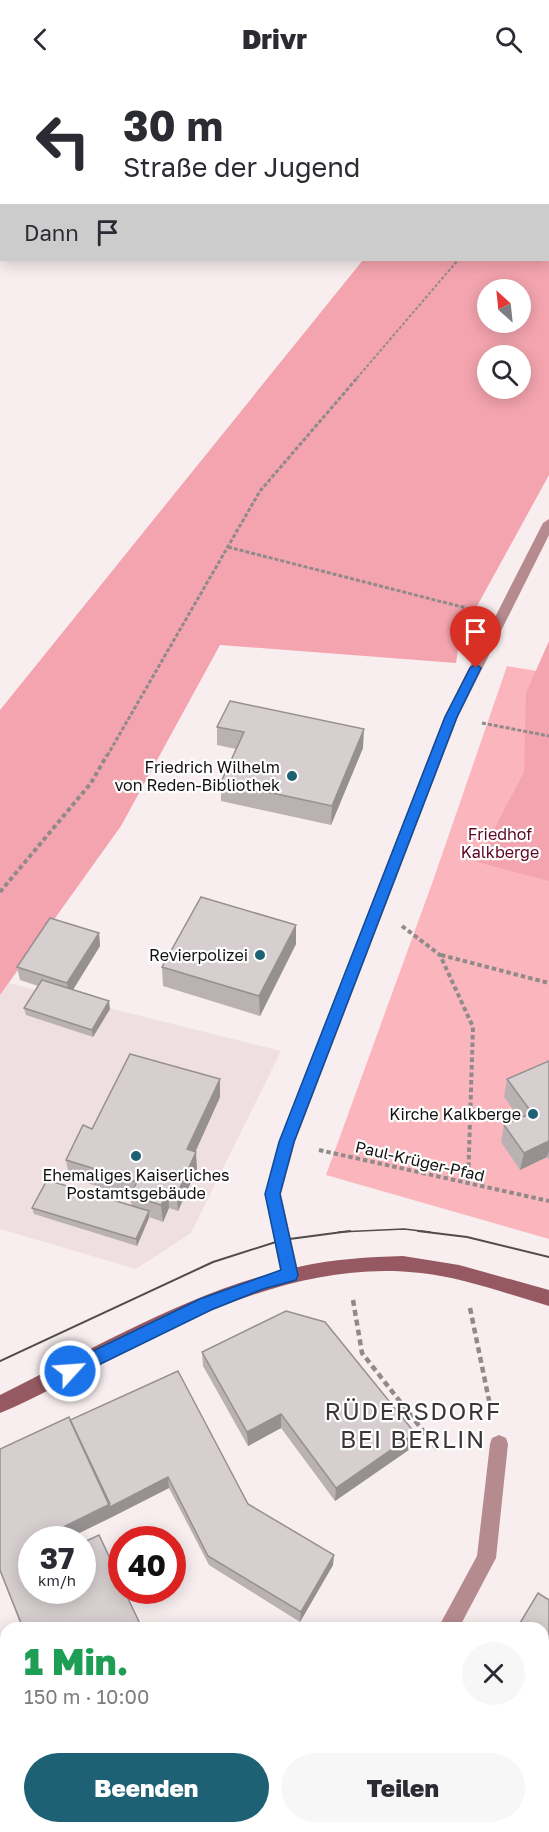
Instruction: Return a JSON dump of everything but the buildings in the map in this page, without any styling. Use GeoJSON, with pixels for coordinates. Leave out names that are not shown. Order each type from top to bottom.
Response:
{"type":"FeatureCollection","features":[{"type":"Feature","properties":{"kind":"street"},"geometry":{"type":"LineString","coordinates":[[290,1275],[273,1194],[287,1142],[451,717],[549,523]]}},
{"type":"Feature","properties":{"kind":"street"},"geometry":{"type":"LineString","coordinates":[[0,1404],[205,1305],[262,1282],[330,1267],[404,1264],[441,1268],[549,1298]]}},
{"type":"Feature","properties":{"kind":"street"},"geometry":{"type":"LineString","coordinates":[[451,1622],[486,1558],[499,1444]]}},
{"type":"Feature","properties":{"kind":"path"},"geometry":{"type":"LineString","coordinates":[[0,892],[91,783],[260,491],[457,261]]}},
{"type":"Feature","properties":{"kind":"path"},"geometry":{"type":"LineString","coordinates":[[228,547],[501,617]]}},
{"type":"Feature","properties":{"kind":"path"},"geometry":{"type":"LineString","coordinates":[[451,717],[549,736]]}},
{"type":"Feature","properties":{"kind":"path"},"geometry":{"type":"LineString","coordinates":[[378,907],[440,955],[549,983]]}},
{"type":"Feature","properties":{"kind":"path"},"geometry":{"type":"LineString","coordinates":[[440,955],[473,1027],[468,1184]]}},
{"type":"Feature","properties":{"kind":"path","name":"Paul-Krüger-Pfad"},"geometry":{"type":"LineString","coordinates":[[287,1142],[549,1201]]}},
{"type":"Feature","properties":{"kind":"path"},"geometry":{"type":"LineString","coordinates":[[477,1278],[469,1311],[499,1444]]}},
{"type":"Feature","properties":{"kind":"path"},"geometry":{"type":"LineString","coordinates":[[352,1300],[363,1353],[438,1450]]}},
{"type":"Feature","properties":{"kind":"shaded area"},"geometry":{"type":"Polygon","coordinates":[[[9,983],[281,1051],[191,1233],[136,1269],[0,1229],[0,995],[9,983]]]}},
{"type":"Feature","properties":{"kind":"green space"},"geometry":{"type":"Polygon","coordinates":[[[362,261],[549,261],[549,475],[460,637],[456,663],[220,645],[121,826],[0,995],[0,710],[362,261]]]}},
{"type":"Feature","properties":{"kind":"green space","name":"Friedhof Kalkberge"},"geometry":{"type":"Polygon","coordinates":[[[549,641],[549,881],[477,862],[524,772],[526,693],[549,641]]]}},
{"type":"Feature","properties":{"kind":"green space","name":"Friedhof Kalkberge"},"geometry":{"type":"Polygon","coordinates":[[[507,666],[549,673],[549,1239],[326,1175],[434,878],[507,666]]]}},
{"type":"Feature","properties":{"kind":"tram line"},"geometry":{"type":"LineString","coordinates":[[344,1232],[404,1229],[430,1232]]}},
{"type":"Feature","properties":{"kind":"tram line"},"geometry":{"type":"LineString","coordinates":[[344,1232],[350,1231]]}},
{"type":"Feature","properties":{"kind":"tram line"},"geometry":{"type":"LineString","coordinates":[[418,1231],[467,1237],[549,1257]]}},
{"type":"Feature","properties":{"kind":"tram line"},"geometry":{"type":"LineString","coordinates":[[339,1232],[344,1232]]}},
{"type":"Feature","properties":{"kind":"tram line"},"geometry":{"type":"LineString","coordinates":[[0,1361],[213,1262],[282,1240],[344,1232]]}},
{"type":"Feature","properties":{"kind":"place","name":"Friedrich Wilhelm von Reden-Bibliothek"},"geometry":{"type":"Point","coordinates":[292,776]}},
{"type":"Feature","properties":{"kind":"place","name":"Revierpolizei"},"geometry":{"type":"Point","coordinates":[260,955]}},
{"type":"Feature","properties":{"kind":"place","name":"Kirche Kalkberge"},"geometry":{"type":"Point","coordinates":[533,1114]}},
{"type":"Feature","properties":{"kind":"place","name":"Ehemaliges Kaiserliches Postamtsgebäude"},"geometry":{"type":"Point","coordinates":[136,1156]}},
{"type":"Feature","properties":{"kind":"district","name":"RÜDERSDORF BEI BERLIN"},"geometry":{"type":"Point","coordinates":[413,1426]}},
{"type":"Feature","properties":{"kind":"route"},"geometry":{"type":"LineString","coordinates":[[70,1371],[205,1305],[262,1282],[290,1275],[273,1194],[287,1142],[451,717],[476,668]]}}]}
